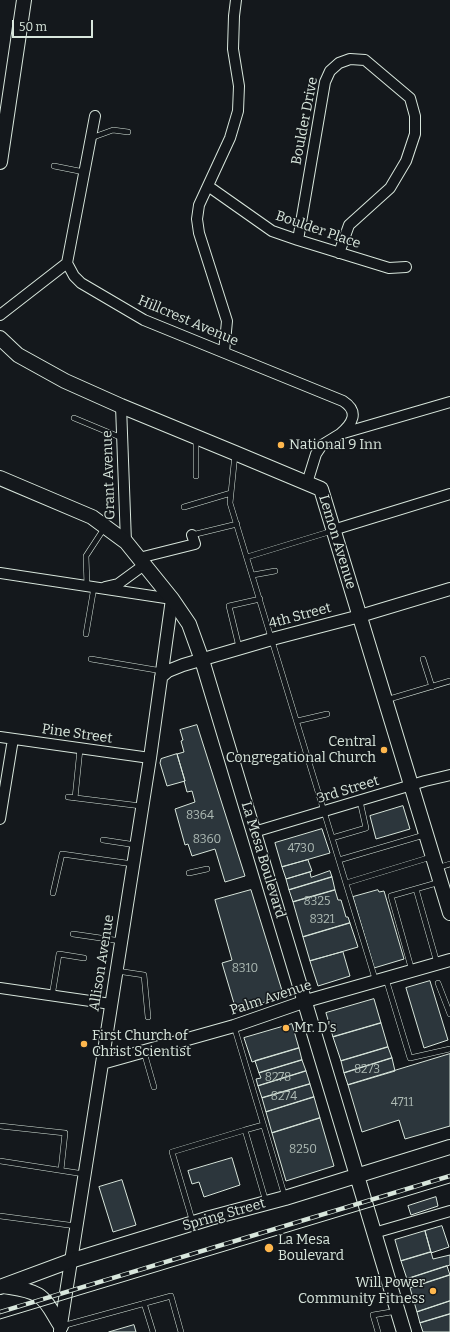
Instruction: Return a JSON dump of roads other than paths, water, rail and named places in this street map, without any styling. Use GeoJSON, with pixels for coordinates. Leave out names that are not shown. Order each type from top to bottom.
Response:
{"type":"FeatureCollection","features":[{"type":"Feature","properties":{"kind":"main road"},"geometry":{"type":"LineString","coordinates":[[0,161],[24,0]]}},
{"type":"Feature","properties":{"kind":"main road","name":"Lemon Avenue"},"geometry":{"type":"LineString","coordinates":[[0,338],[18,355],[64,381],[321,489],[450,913]]}},
{"type":"Feature","properties":{"kind":"main road","name":"La Mesa Boulevard"},"geometry":{"type":"LineString","coordinates":[[0,478],[92,517],[126,542],[172,598],[189,624],[202,660],[306,1001],[356,1175],[404,1332]]}},
{"type":"Feature","properties":{"kind":"main road","name":"Spring Street"},"geometry":{"type":"LineString","coordinates":[[1,1286],[70,1261],[285,1198],[450,1147]]}},
{"type":"Feature","properties":{"kind":"main road"},"geometry":{"type":"LineString","coordinates":[[1,1286],[28,1291],[38,1295],[48,1305],[60,1329]]}},
{"type":"Feature","properties":{"kind":"street"},"geometry":{"type":"LineString","coordinates":[[224,352],[227,322],[197,226],[197,212],[230,138],[238,111],[239,86],[233,49],[236,0]]}},
{"type":"Feature","properties":{"kind":"street","name":"Boulder Drive"},"geometry":{"type":"LineString","coordinates":[[298,240],[325,82],[330,71],[339,63],[350,59],[365,60],[410,98],[415,116],[415,134],[406,161],[390,188],[349,225],[339,253]]}},
{"type":"Feature","properties":{"kind":"street"},"geometry":{"type":"LineString","coordinates":[[0,315],[67,263],[95,116]]}},
{"type":"Feature","properties":{"kind":"street","name":"Boulder Place"},"geometry":{"type":"LineString","coordinates":[[208,186],[272,231],[388,268],[406,267]]}},
{"type":"Feature","properties":{"kind":"street","name":"Hillcrest Avenue"},"geometry":{"type":"LineString","coordinates":[[67,263],[74,276],[81,283],[144,320],[347,403],[352,410],[353,418],[349,426],[340,434],[322,444],[310,469],[307,483]]}},
{"type":"Feature","properties":{"kind":"street","name":"Hillcrest Avenue"},"geometry":{"type":"LineString","coordinates":[[340,434],[450,402]]}},
{"type":"Feature","properties":{"kind":"street","name":"Grant Avenue"},"geometry":{"type":"LineString","coordinates":[[121,406],[126,542]]}},
{"type":"Feature","properties":{"kind":"street"},"geometry":{"type":"LineString","coordinates":[[334,530],[450,494]]}},
{"type":"Feature","properties":{"kind":"street"},"geometry":{"type":"LineString","coordinates":[[94,587],[118,584],[142,561],[195,544],[192,535]]}},
{"type":"Feature","properties":{"kind":"street"},"geometry":{"type":"LineString","coordinates":[[0,573],[172,598]]}},
{"type":"Feature","properties":{"kind":"street","name":"4th Street"},"geometry":{"type":"LineString","coordinates":[[161,674],[168,670],[272,639],[360,616],[450,589]]}},
{"type":"Feature","properties":{"kind":"street","name":"Allison Avenue"},"geometry":{"type":"LineString","coordinates":[[60,1329],[150,758],[172,598]]}},
{"type":"Feature","properties":{"kind":"street","name":"Pine Street"},"geometry":{"type":"LineString","coordinates":[[0,737],[150,758]]}},
{"type":"Feature","properties":{"kind":"street"},"geometry":{"type":"LineString","coordinates":[[0,820],[13,739]]}},
{"type":"Feature","properties":{"kind":"street","name":"3rd Street"},"geometry":{"type":"LineString","coordinates":[[254,832],[411,785],[450,775]]}},
{"type":"Feature","properties":{"kind":"street","name":"Palm Avenue"},"geometry":{"type":"LineString","coordinates":[[102,1063],[234,1026],[306,1001],[450,960]]}},
{"type":"Feature","properties":{"kind":"street"},"geometry":{"type":"LineString","coordinates":[[0,988],[111,1004]]}},
{"type":"Feature","properties":{"kind":"street"},"geometry":{"type":"LineString","coordinates":[[374,1233],[450,1211]]}},
{"type":"Feature","properties":{"kind":"lane"},"geometry":{"type":"LineString","coordinates":[[90,139],[113,130],[128,132]]}},
{"type":"Feature","properties":{"kind":"lane"},"geometry":{"type":"LineString","coordinates":[[54,166],[84,172]]}},
{"type":"Feature","properties":{"kind":"lane"},"geometry":{"type":"LineString","coordinates":[[74,418],[122,438]]}},
{"type":"Feature","properties":{"kind":"lane"},"geometry":{"type":"LineString","coordinates":[[196,437],[196,476]]}},
{"type":"Feature","properties":{"kind":"lane"},"geometry":{"type":"LineString","coordinates":[[235,453],[230,504],[253,575],[346,883],[410,1058],[450,1049]]}},
{"type":"Feature","properties":{"kind":"lane"},"geometry":{"type":"LineString","coordinates":[[184,508],[231,493]]}},
{"type":"Feature","properties":{"kind":"lane"},"geometry":{"type":"LineString","coordinates":[[192,535],[237,524]]}},
{"type":"Feature","properties":{"kind":"lane"},"geometry":{"type":"LineString","coordinates":[[86,634],[94,587],[86,556],[105,527]]}},
{"type":"Feature","properties":{"kind":"lane"},"geometry":{"type":"LineString","coordinates":[[247,557],[334,530]]}},
{"type":"Feature","properties":{"kind":"lane"},"geometry":{"type":"LineString","coordinates":[[253,575],[275,571]]}},
{"type":"Feature","properties":{"kind":"lane"},"geometry":{"type":"LineString","coordinates":[[240,649],[229,606],[260,599]]}},
{"type":"Feature","properties":{"kind":"lane"},"geometry":{"type":"LineString","coordinates":[[91,659],[161,674]]}},
{"type":"Feature","properties":{"kind":"lane"},"geometry":{"type":"LineString","coordinates":[[423,659],[432,687]]}},
{"type":"Feature","properties":{"kind":"lane"},"geometry":{"type":"LineString","coordinates":[[385,700],[450,681]]}},
{"type":"Feature","properties":{"kind":"lane"},"geometry":{"type":"LineString","coordinates":[[297,721],[327,714]]}},
{"type":"Feature","properties":{"kind":"lane"},"geometry":{"type":"LineString","coordinates":[[75,798],[80,749]]}},
{"type":"Feature","properties":{"kind":"lane"},"geometry":{"type":"LineString","coordinates":[[68,797],[142,807]]}},
{"type":"Feature","properties":{"kind":"lane"},"geometry":{"type":"LineString","coordinates":[[332,838],[366,828],[360,801]]}},
{"type":"Feature","properties":{"kind":"lane"},"geometry":{"type":"LineString","coordinates":[[339,860],[426,834]]}},
{"type":"Feature","properties":{"kind":"lane"},"geometry":{"type":"LineString","coordinates":[[103,840],[136,845]]}},
{"type":"Feature","properties":{"kind":"lane"},"geometry":{"type":"LineString","coordinates":[[53,893],[62,854],[133,864]]}},
{"type":"Feature","properties":{"kind":"lane"},"geometry":{"type":"LineString","coordinates":[[346,883],[435,862],[450,864]]}},
{"type":"Feature","properties":{"kind":"lane"},"geometry":{"type":"LineString","coordinates":[[189,874],[207,869]]}},
{"type":"Feature","properties":{"kind":"lane"},"geometry":{"type":"LineString","coordinates":[[412,971],[391,896],[441,882]]}},
{"type":"Feature","properties":{"kind":"lane"},"geometry":{"type":"LineString","coordinates":[[416,889],[437,964]]}},
{"type":"Feature","properties":{"kind":"lane"},"geometry":{"type":"LineString","coordinates":[[73,934],[121,941]]}},
{"type":"Feature","properties":{"kind":"lane"},"geometry":{"type":"LineString","coordinates":[[52,996],[59,954],[84,958]]}},
{"type":"Feature","properties":{"kind":"lane"},"geometry":{"type":"LineString","coordinates":[[116,971],[144,975],[148,1016]]}},
{"type":"Feature","properties":{"kind":"lane"},"geometry":{"type":"LineString","coordinates":[[438,983],[450,1014]]}},
{"type":"Feature","properties":{"kind":"lane"},"geometry":{"type":"LineString","coordinates":[[234,1026],[285,1198]]}},
{"type":"Feature","properties":{"kind":"lane"},"geometry":{"type":"LineString","coordinates":[[144,1051],[154,1087]]}},
{"type":"Feature","properties":{"kind":"lane"},"geometry":{"type":"LineString","coordinates":[[193,1224],[172,1152],[263,1125]]}},
{"type":"Feature","properties":{"kind":"lane"},"geometry":{"type":"LineString","coordinates":[[0,1126],[64,1133],[61,1170]]}},
{"type":"Feature","properties":{"kind":"lane"},"geometry":{"type":"LineString","coordinates":[[245,1130],[266,1203]]}},
{"type":"Feature","properties":{"kind":"lane"},"geometry":{"type":"LineString","coordinates":[[0,1162],[84,1174]]}},
{"type":"Feature","properties":{"kind":"lane"},"geometry":{"type":"LineString","coordinates":[[0,1216],[76,1226]]}},
{"type":"Feature","properties":{"kind":"lane"},"geometry":{"type":"LineString","coordinates":[[60,1329],[171,1296],[181,1332]]}},
{"type":"Feature","properties":{"kind":"lane"},"geometry":{"type":"LineString","coordinates":[[144,1303],[153,1332]]}},
{"type":"Feature","properties":{"kind":"lane"},"geometry":{"type":"LineString","coordinates":[[378,1332],[373,1315],[398,1311]]}},
{"type":"Feature","properties":{"kind":"tram line"},"geometry":{"type":"LineString","coordinates":[[0,1319],[450,1183]]}},
{"type":"Feature","properties":{"kind":"railway"},"geometry":{"type":"LineString","coordinates":[[0,1312],[450,1176]]}},
{"type":"Feature","properties":{"kind":"place","name":"National 9 Inn"},"geometry":{"type":"Point","coordinates":[281,445]}},
{"type":"Feature","properties":{"kind":"place","name":"Central Congregational Church"},"geometry":{"type":"Point","coordinates":[384,750]}},
{"type":"Feature","properties":{"kind":"place","name":"Mr. D's"},"geometry":{"type":"Point","coordinates":[286,1028]}},
{"type":"Feature","properties":{"kind":"place","name":"First Church of Christ Scientist"},"geometry":{"type":"Point","coordinates":[84,1044]}},
{"type":"Feature","properties":{"kind":"place","name":"La Mesa Boulevard"},"geometry":{"type":"Point","coordinates":[269,1248]}},
{"type":"Feature","properties":{"kind":"place","name":"Will Power Community Fitness"},"geometry":{"type":"Point","coordinates":[433,1291]}}]}
